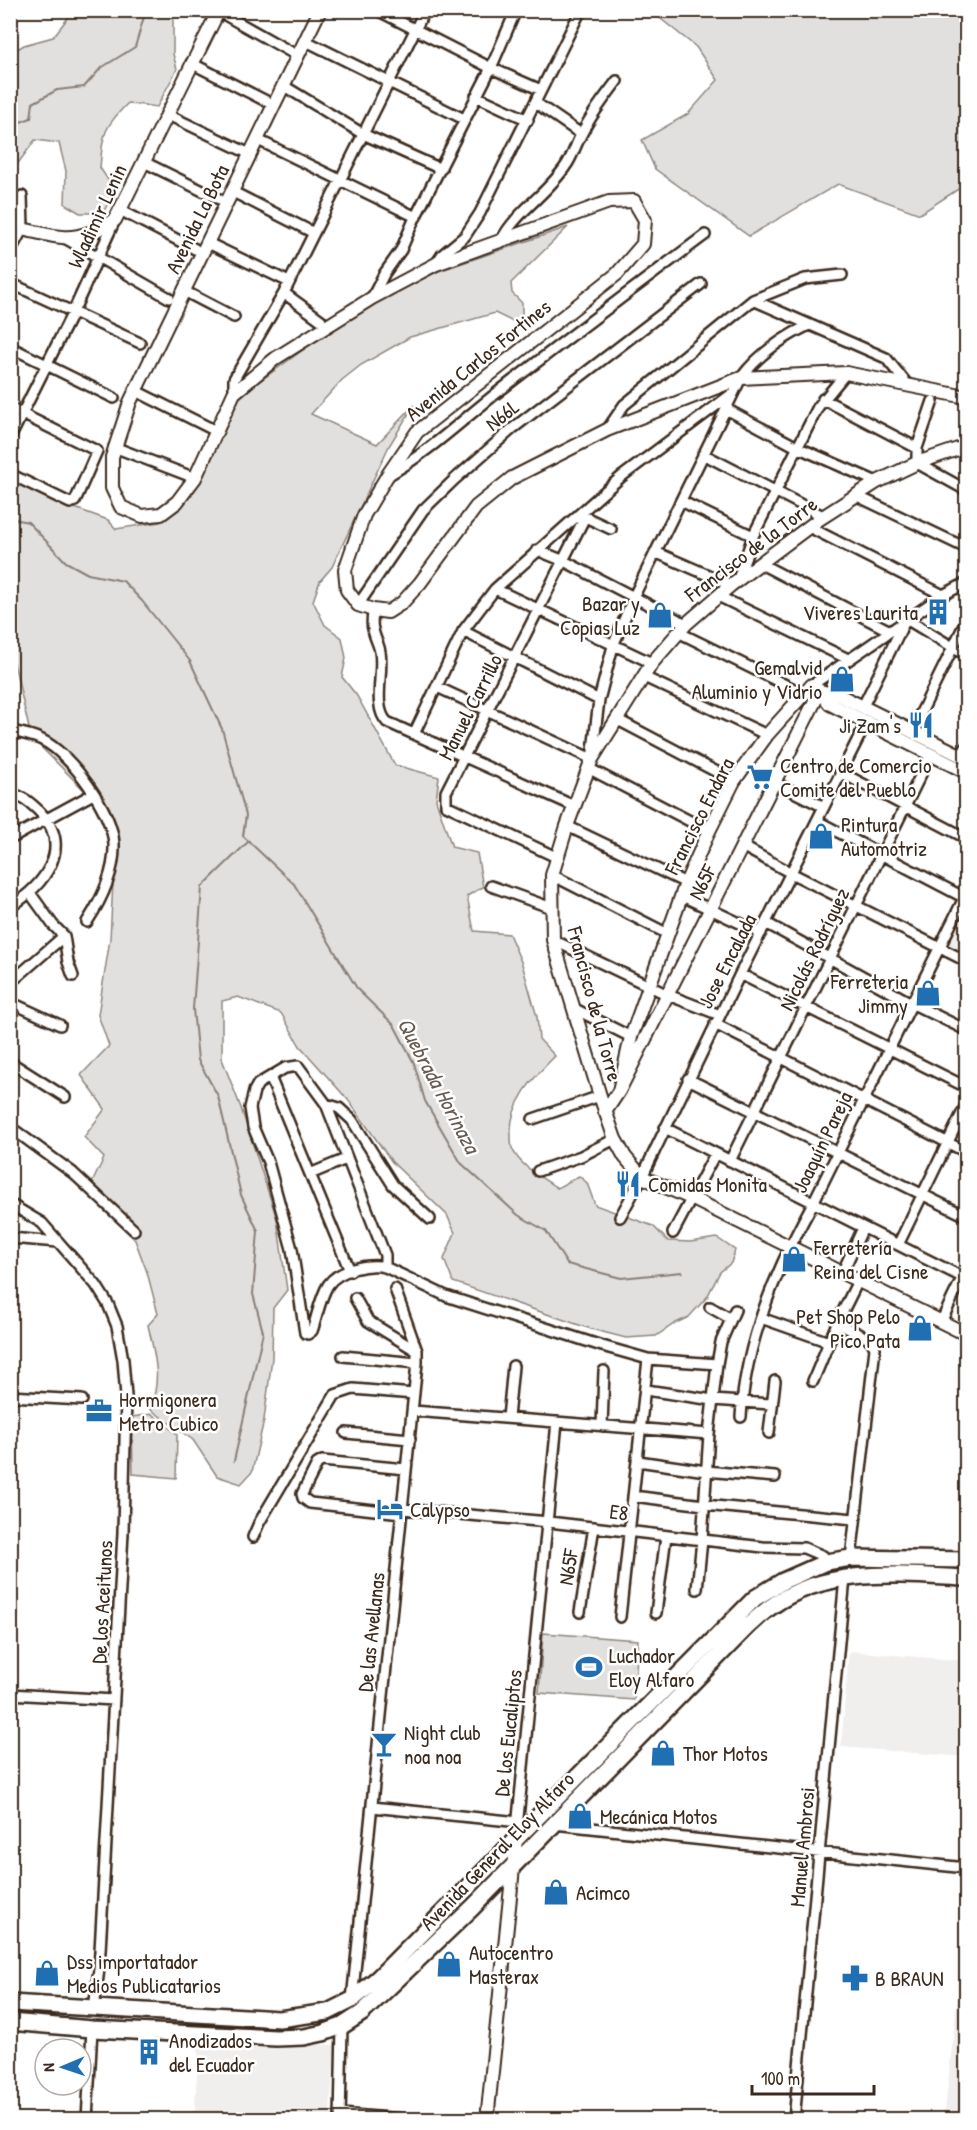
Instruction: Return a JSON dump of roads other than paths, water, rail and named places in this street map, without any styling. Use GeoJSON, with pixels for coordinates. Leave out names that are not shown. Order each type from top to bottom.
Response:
{"type":"FeatureCollection","features":[{"type":"Feature","properties":{"kind":"main road","name":"Avenida General Eloy Alfaro"},"geometry":{"type":"LineString","coordinates":[[10,2003],[279,2019],[328,2013],[352,2000],[378,1978],[754,1598],[783,1581],[826,1562],[851,1558],[966,1560]]}},
{"type":"Feature","properties":{"kind":"main road","name":"Avenida General Eloy Alfaro"},"geometry":{"type":"LineString","coordinates":[[10,2022],[92,2029],[276,2038],[304,2037],[342,2026],[362,2013],[391,1988],[747,1627],[772,1605],[802,1590],[845,1578],[874,1574],[966,1578]]}},
{"type":"Feature","properties":{"kind":"street","name":"Avenida La Bota"},"geometry":{"type":"LineString","coordinates":[[114,447],[136,391],[320,10]]}},
{"type":"Feature","properties":{"kind":"street"},"geometry":{"type":"LineString","coordinates":[[377,10],[491,68],[541,90]]}},
{"type":"Feature","properties":{"kind":"street"},"geometry":{"type":"LineString","coordinates":[[234,393],[234,379],[284,293],[425,10]]}},
{"type":"Feature","properties":{"kind":"street"},"geometry":{"type":"LineString","coordinates":[[372,298],[384,274],[401,250],[491,68],[515,13],[503,10]]}},
{"type":"Feature","properties":{"kind":"street"},"geometry":{"type":"LineString","coordinates":[[436,264],[442,255],[465,236],[480,213],[581,10]]}},
{"type":"Feature","properties":{"kind":"street"},"geometry":{"type":"LineString","coordinates":[[219,11],[298,56]]}},
{"type":"Feature","properties":{"kind":"street","name":"Wladimir Lenin"},"geometry":{"type":"LineString","coordinates":[[10,438],[48,364],[166,114],[219,11]]}},
{"type":"Feature","properties":{"kind":"street"},"geometry":{"type":"LineString","coordinates":[[306,41],[464,119]]}},
{"type":"Feature","properties":{"kind":"street"},"geometry":{"type":"LineString","coordinates":[[191,63],[274,105]]}},
{"type":"Feature","properties":{"kind":"street"},"geometry":{"type":"LineString","coordinates":[[501,241],[507,230],[568,164],[581,134],[598,105],[617,81]]}},
{"type":"Feature","properties":{"kind":"street"},"geometry":{"type":"LineString","coordinates":[[284,86],[363,134],[441,169]]}},
{"type":"Feature","properties":{"kind":"street"},"geometry":{"type":"LineString","coordinates":[[476,96],[528,120]]}},
{"type":"Feature","properties":{"kind":"street"},"geometry":{"type":"LineString","coordinates":[[536,103],[581,134]]}},
{"type":"Feature","properties":{"kind":"street"},"geometry":{"type":"LineString","coordinates":[[166,114],[250,154]]}},
{"type":"Feature","properties":{"kind":"street"},"geometry":{"type":"LineString","coordinates":[[258,140],[416,217]]}},
{"type":"Feature","properties":{"kind":"street"},"geometry":{"type":"LineString","coordinates":[[144,162],[219,199]]}},
{"type":"Feature","properties":{"kind":"street"},"geometry":{"type":"LineString","coordinates":[[233,192],[314,233]]}},
{"type":"Feature","properties":{"kind":"street"},"geometry":{"type":"LineString","coordinates":[[10,252],[17,228],[22,196]]}},
{"type":"Feature","properties":{"kind":"street","name":"Avenida Carlos Fortines"},"geometry":{"type":"LineString","coordinates":[[114,447],[110,467],[112,488],[121,507],[142,516],[161,514],[177,502],[195,478],[234,393],[276,358],[372,298],[436,264],[609,202],[634,201],[645,220],[643,244],[617,274],[417,432],[364,515],[345,570],[347,590],[358,605]]}},
{"type":"Feature","properties":{"kind":"street"},"geometry":{"type":"LineString","coordinates":[[17,228],[63,237],[84,235],[99,231],[117,215],[195,249]]}},
{"type":"Feature","properties":{"kind":"street"},"geometry":{"type":"LineString","coordinates":[[387,476],[414,460],[588,323],[705,236]]}},
{"type":"Feature","properties":{"kind":"street"},"geometry":{"type":"LineString","coordinates":[[63,237],[169,298]]}},
{"type":"Feature","properties":{"kind":"street"},"geometry":{"type":"LineString","coordinates":[[208,243],[289,282]]}},
{"type":"Feature","properties":{"kind":"street"},"geometry":{"type":"LineString","coordinates":[[607,430],[624,405],[753,300],[805,279],[842,275]]}},
{"type":"Feature","properties":{"kind":"street"},"geometry":{"type":"LineString","coordinates":[[10,283],[140,343]]}},
{"type":"Feature","properties":{"kind":"street","name":"N66L"},"geometry":{"type":"LineString","coordinates":[[358,605],[423,510],[455,479],[512,429],[701,284]]}},
{"type":"Feature","properties":{"kind":"street"},"geometry":{"type":"LineString","coordinates":[[184,291],[234,317]]}},
{"type":"Feature","properties":{"kind":"street"},"geometry":{"type":"LineString","coordinates":[[284,293],[321,320]]}},
{"type":"Feature","properties":{"kind":"street"},"geometry":{"type":"LineString","coordinates":[[753,300],[886,358],[907,384]]}},
{"type":"Feature","properties":{"kind":"street"},"geometry":{"type":"LineString","coordinates":[[590,763],[599,700],[613,646],[634,596],[733,393],[749,367],[794,332],[809,325]]}},
{"type":"Feature","properties":{"kind":"street"},"geometry":{"type":"LineString","coordinates":[[10,347],[114,398]]}},
{"type":"Feature","properties":{"kind":"street"},"geometry":{"type":"LineString","coordinates":[[358,605],[388,612],[402,603],[420,583],[476,507],[512,478],[607,430],[741,378],[846,373],[966,397]]}},
{"type":"Feature","properties":{"kind":"street"},"geometry":{"type":"LineString","coordinates":[[655,552],[734,583],[775,490],[823,399],[846,373]]}},
{"type":"Feature","properties":{"kind":"street"},"geometry":{"type":"LineString","coordinates":[[136,391],[216,431]]}},
{"type":"Feature","properties":{"kind":"street","name":"Manuel Carrillo"},"geometry":{"type":"LineString","coordinates":[[556,857],[446,805],[446,792],[564,561],[581,515],[621,477],[733,393]]}},
{"type":"Feature","properties":{"kind":"street"},"geometry":{"type":"LineString","coordinates":[[823,399],[918,448]]}},
{"type":"Feature","properties":{"kind":"street"},"geometry":{"type":"LineString","coordinates":[[933,402],[918,448],[916,463],[966,490]]}},
{"type":"Feature","properties":{"kind":"street"},"geometry":{"type":"LineString","coordinates":[[10,408],[97,451],[75,501],[69,503],[10,474]]}},
{"type":"Feature","properties":{"kind":"street"},"geometry":{"type":"LineString","coordinates":[[726,409],[798,447],[877,482]]}},
{"type":"Feature","properties":{"kind":"street"},"geometry":{"type":"LineString","coordinates":[[114,447],[195,478]]}},
{"type":"Feature","properties":{"kind":"street","name":"Francisco de la Torre"},"geometry":{"type":"LineString","coordinates":[[966,448],[916,463],[877,482],[823,516],[734,583],[683,628],[652,663],[590,763],[556,857],[552,875],[553,940],[615,1139],[625,1157],[642,1177],[693,1199],[966,1334]]}},
{"type":"Feature","properties":{"kind":"street"},"geometry":{"type":"LineString","coordinates":[[703,454],[823,516]]}},
{"type":"Feature","properties":{"kind":"street"},"geometry":{"type":"LineString","coordinates":[[857,496],[966,548]]}},
{"type":"Feature","properties":{"kind":"street"},"geometry":{"type":"LineString","coordinates":[[681,501],[753,536]]}},
{"type":"Feature","properties":{"kind":"street"},"geometry":{"type":"LineString","coordinates":[[414,734],[463,631],[495,589],[537,550],[581,515],[611,529]]}},
{"type":"Feature","properties":{"kind":"street"},"geometry":{"type":"LineString","coordinates":[[809,527],[943,595]]}},
{"type":"Feature","properties":{"kind":"street"},"geometry":{"type":"LineString","coordinates":[[537,550],[634,596],[683,628],[812,690],[830,704],[966,772]]}},
{"type":"Feature","properties":{"kind":"street"},"geometry":{"type":"LineString","coordinates":[[761,564],[890,631]]}},
{"type":"Feature","properties":{"kind":"street","name":"Francisco Endara"},"geometry":{"type":"LineString","coordinates":[[619,1091],[631,1037],[686,883],[734,781],[767,735],[812,690],[848,659],[943,595],[966,583]]}},
{"type":"Feature","properties":{"kind":"street"},"geometry":{"type":"LineString","coordinates":[[495,589],[652,663]]}},
{"type":"Feature","properties":{"kind":"street"},"geometry":{"type":"LineString","coordinates":[[718,596],[848,659]]}},
{"type":"Feature","properties":{"kind":"street"},"geometry":{"type":"LineString","coordinates":[[373,610],[372,628],[380,653],[382,674],[379,706],[387,722],[574,806]]}},
{"type":"Feature","properties":{"kind":"street"},"geometry":{"type":"LineString","coordinates":[[863,706],[906,619],[966,655]]}},
{"type":"Feature","properties":{"kind":"street"},"geometry":{"type":"LineString","coordinates":[[912,731],[966,621]]}},
{"type":"Feature","properties":{"kind":"street"},"geometry":{"type":"LineString","coordinates":[[463,631],[599,700]]}},
{"type":"Feature","properties":{"kind":"street"},"geometry":{"type":"LineString","coordinates":[[644,677],[767,735]]}},
{"type":"Feature","properties":{"kind":"street"},"geometry":{"type":"LineString","coordinates":[[436,687],[488,709],[590,763],[709,831]]}},
{"type":"Feature","properties":{"kind":"street"},"geometry":{"type":"LineString","coordinates":[[812,690],[838,695],[912,731],[965,753]]}},
{"type":"Feature","properties":{"kind":"street","name":"N65F"},"geometry":{"type":"LineString","coordinates":[[619,1091],[774,782],[812,690]]}},
{"type":"Feature","properties":{"kind":"street"},"geometry":{"type":"LineString","coordinates":[[616,719],[734,781]]}},
{"type":"Feature","properties":{"kind":"street","name":"Jose Encalada"},"geometry":{"type":"LineString","coordinates":[[620,1217],[642,1177],[840,772],[867,722]]}},
{"type":"Feature","properties":{"kind":"street"},"geometry":{"type":"LineString","coordinates":[[10,731],[44,740],[71,763],[93,794],[113,833],[112,866],[105,888],[87,922]]}},
{"type":"Feature","properties":{"kind":"street","name":"Nicolás Rodríguez"},"geometry":{"type":"LineString","coordinates":[[730,1161],[931,754]]}},
{"type":"Feature","properties":{"kind":"street"},"geometry":{"type":"LineString","coordinates":[[840,772],[966,838]]}},
{"type":"Feature","properties":{"kind":"street"},"geometry":{"type":"LineString","coordinates":[[774,782],[824,807]]}},
{"type":"Feature","properties":{"kind":"street"},"geometry":{"type":"LineString","coordinates":[[10,793],[24,798],[46,818],[55,836],[55,849],[47,874],[30,893],[10,908]]}},
{"type":"Feature","properties":{"kind":"street"},"geometry":{"type":"LineString","coordinates":[[10,839],[93,794]]}},
{"type":"Feature","properties":{"kind":"street"},"geometry":{"type":"LineString","coordinates":[[817,821],[966,896]]}},
{"type":"Feature","properties":{"kind":"street"},"geometry":{"type":"LineString","coordinates":[[567,826],[686,883]]}},
{"type":"Feature","properties":{"kind":"street"},"geometry":{"type":"LineString","coordinates":[[742,846],[966,961]]}},
{"type":"Feature","properties":{"kind":"street"},"geometry":{"type":"LineString","coordinates":[[552,875],[668,934]]}},
{"type":"Feature","properties":{"kind":"street"},"geometry":{"type":"LineString","coordinates":[[491,886],[552,908]]}},
{"type":"Feature","properties":{"kind":"street"},"geometry":{"type":"LineString","coordinates":[[30,893],[53,926],[64,936],[68,962],[73,976]]}},
{"type":"Feature","properties":{"kind":"street"},"geometry":{"type":"LineString","coordinates":[[682,896],[761,933]]}},
{"type":"Feature","properties":{"kind":"street","name":"Joaquín Pareja"},"geometry":{"type":"LineString","coordinates":[[741,1417],[750,1356],[761,1318],[789,1246],[813,1203],[966,896]]}},
{"type":"Feature","properties":{"kind":"street"},"geometry":{"type":"LineString","coordinates":[[766,923],[966,1030]]}},
{"type":"Feature","properties":{"kind":"street"},"geometry":{"type":"LineString","coordinates":[[10,983],[64,936]]}},
{"type":"Feature","properties":{"kind":"street"},"geometry":{"type":"LineString","coordinates":[[553,940],[650,987],[720,1015]]}},
{"type":"Feature","properties":{"kind":"street"},"geometry":{"type":"LineString","coordinates":[[740,974],[966,1087]]}},
{"type":"Feature","properties":{"kind":"street"},"geometry":{"type":"LineString","coordinates":[[10,1002],[60,1025]]}},
{"type":"Feature","properties":{"kind":"street"},"geometry":{"type":"LineString","coordinates":[[574,1009],[631,1037]]}},
{"type":"Feature","properties":{"kind":"street"},"geometry":{"type":"LineString","coordinates":[[715,1024],[966,1152]]}},
{"type":"Feature","properties":{"kind":"street"},"geometry":{"type":"LineString","coordinates":[[10,1062],[65,1097]]}},
{"type":"Feature","properties":{"kind":"street"},"geometry":{"type":"LineString","coordinates":[[385,1267],[385,1255],[326,1104],[298,1066],[285,1068],[258,1084],[250,1108],[252,1122],[267,1162],[292,1249],[303,1330],[306,1334],[312,1331],[327,1286],[350,1271],[372,1265],[385,1267],[446,1296],[648,1359],[717,1364]]}},
{"type":"Feature","properties":{"kind":"street"},"geometry":{"type":"LineString","coordinates":[[270,1077],[350,1271]]}},
{"type":"Feature","properties":{"kind":"street"},"geometry":{"type":"LineString","coordinates":[[688,1080],[966,1216]]}},
{"type":"Feature","properties":{"kind":"street"},"geometry":{"type":"LineString","coordinates":[[605,1112],[619,1091]]}},
{"type":"Feature","properties":{"kind":"street"},"geometry":{"type":"LineString","coordinates":[[533,1119],[600,1096]]}},
{"type":"Feature","properties":{"kind":"street"},"geometry":{"type":"LineString","coordinates":[[326,1104],[339,1108],[352,1120],[393,1185],[430,1219]]}},
{"type":"Feature","properties":{"kind":"street"},"geometry":{"type":"LineString","coordinates":[[898,1245],[966,1105]]}},
{"type":"Feature","properties":{"kind":"street"},"geometry":{"type":"LineString","coordinates":[[10,1127],[73,1173],[135,1230]]}},
{"type":"Feature","properties":{"kind":"street"},"geometry":{"type":"LineString","coordinates":[[664,1128],[863,1228],[965,1276],[941,1322]]}},
{"type":"Feature","properties":{"kind":"street"},"geometry":{"type":"LineString","coordinates":[[538,1171],[581,1156],[615,1139]]}},
{"type":"Feature","properties":{"kind":"street"},"geometry":{"type":"LineString","coordinates":[[674,1233],[715,1154]]}},
{"type":"Feature","properties":{"kind":"street"},"geometry":{"type":"LineString","coordinates":[[310,1174],[346,1160]]}},
{"type":"Feature","properties":{"kind":"street","name":"De los Aceitunos"},"geometry":{"type":"LineString","coordinates":[[13,1209],[42,1223],[96,1285],[108,1304],[117,1326],[123,1360],[126,1396],[123,1533],[99,1969],[94,2009]]}},
{"type":"Feature","properties":{"kind":"street"},"geometry":{"type":"LineString","coordinates":[[842,1273],[863,1228]]}},
{"type":"Feature","properties":{"kind":"street"},"geometry":{"type":"LineString","coordinates":[[10,1238],[58,1242]]}},
{"type":"Feature","properties":{"kind":"street"},"geometry":{"type":"LineString","coordinates":[[813,1381],[837,1323],[858,1281]]}},
{"type":"Feature","properties":{"kind":"street","name":"De las Avellanas"},"geometry":{"type":"LineString","coordinates":[[352,2000],[417,1363],[417,1351],[395,1289]]}},
{"type":"Feature","properties":{"kind":"street"},"geometry":{"type":"LineString","coordinates":[[355,1298],[368,1321],[417,1351]]}},
{"type":"Feature","properties":{"kind":"street"},"geometry":{"type":"LineString","coordinates":[[697,1589],[717,1364],[721,1342],[733,1314],[711,1307]]}},
{"type":"Feature","properties":{"kind":"street"},"geometry":{"type":"LineString","coordinates":[[761,1318],[829,1342]]}},
{"type":"Feature","properties":{"kind":"street"},"geometry":{"type":"LineString","coordinates":[[837,1323],[871,1340],[875,1348],[851,1558]]}},
{"type":"Feature","properties":{"kind":"street"},"geometry":{"type":"LineString","coordinates":[[343,1356],[417,1363]]}},
{"type":"Feature","properties":{"kind":"street"},"geometry":{"type":"LineString","coordinates":[[620,1617],[648,1359]]}},
{"type":"Feature","properties":{"kind":"street"},"geometry":{"type":"LineString","coordinates":[[508,1418],[513,1366]]}},
{"type":"Feature","properties":{"kind":"street"},"geometry":{"type":"LineString","coordinates":[[602,1426],[604,1371]]}},
{"type":"Feature","properties":{"kind":"street"},"geometry":{"type":"LineString","coordinates":[[769,1433],[775,1381]]}},
{"type":"Feature","properties":{"kind":"street"},"geometry":{"type":"LineString","coordinates":[[253,1537],[259,1523],[335,1395],[353,1389],[414,1394]]}},
{"type":"Feature","properties":{"kind":"street"},"geometry":{"type":"LineString","coordinates":[[646,1390],[714,1400],[771,1404]]}},
{"type":"Feature","properties":{"kind":"street"},"geometry":{"type":"LineString","coordinates":[[10,1396],[82,1400]]}},
{"type":"Feature","properties":{"kind":"street"},"geometry":{"type":"LineString","coordinates":[[413,1411],[709,1434]]}},
{"type":"Feature","properties":{"kind":"street","name":"De los Eucaliptos"},"geometry":{"type":"LineString","coordinates":[[487,2120],[512,1867],[519,1822],[557,1422]]}},
{"type":"Feature","properties":{"kind":"street"},"geometry":{"type":"LineString","coordinates":[[346,1433],[410,1439]]}},
{"type":"Feature","properties":{"kind":"street","name":"E8"},"geometry":{"type":"LineString","coordinates":[[406,1469],[322,1461],[317,1464],[307,1482],[303,1498],[310,1503],[549,1522],[702,1540],[804,1548],[823,1556],[826,1562]]}},
{"type":"Feature","properties":{"kind":"street"},"geometry":{"type":"LineString","coordinates":[[638,1461],[706,1471],[775,1477]]}},
{"type":"Feature","properties":{"kind":"street"},"geometry":{"type":"LineString","coordinates":[[633,1496],[854,1519]]}},
{"type":"Feature","properties":{"kind":"street","name":"N65F"},"geometry":{"type":"LineString","coordinates":[[580,1612],[594,1527]]}},
{"type":"Feature","properties":{"kind":"street"},"geometry":{"type":"LineString","coordinates":[[656,1613],[666,1536]]}},
{"type":"Feature","properties":{"kind":"street","name":"Manuel Ambrosi"},"geometry":{"type":"LineString","coordinates":[[794,2120],[845,1578]]}},
{"type":"Feature","properties":{"kind":"street"},"geometry":{"type":"LineString","coordinates":[[10,1694],[114,1700]]}},
{"type":"Feature","properties":{"kind":"street"},"geometry":{"type":"LineString","coordinates":[[372,1807],[519,1822]]}},
{"type":"Feature","properties":{"kind":"street"},"geometry":{"type":"LineString","coordinates":[[552,1824],[966,1868]]}},
{"type":"Feature","properties":{"kind":"street"},"geometry":{"type":"LineString","coordinates":[[342,2026],[341,2117],[413,2120]]}},
{"type":"Feature","properties":{"kind":"street"},"geometry":{"type":"LineString","coordinates":[[87,2120],[92,2029]]}},
{"type":"Feature","properties":{"kind":"waterway","name":"Quebrada Horinaza"},"geometry":{"type":"LineString","coordinates":[[10,126],[31,118],[33,103],[57,90],[84,87],[101,68],[135,47],[146,10]]}},
{"type":"Feature","properties":{"kind":"waterway"},"geometry":{"type":"LineString","coordinates":[[912,10],[927,19],[966,11]]}},
{"type":"Feature","properties":{"kind":"waterway","name":"Quebrada Horinaza"},"geometry":{"type":"LineString","coordinates":[[10,518],[28,522],[66,562],[88,574],[123,581],[190,661],[222,729],[246,815],[243,836],[294,884],[358,990],[394,1025],[414,1063],[425,1101],[461,1163],[518,1215],[546,1231],[567,1264],[621,1278],[682,1272]]}},
{"type":"Feature","properties":{"kind":"waterway"},"geometry":{"type":"LineString","coordinates":[[234,1461],[263,1332],[253,1294],[258,1231],[241,1195],[218,1096],[198,1060],[193,1009],[202,887],[249,841]]}},
{"type":"Feature","properties":{"kind":"place","name":"Viveres Laurita"},"geometry":{"type":"Point","coordinates":[938,612]}},
{"type":"Feature","properties":{"kind":"place","name":"Bazar y Copias Luz"},"geometry":{"type":"Point","coordinates":[660,615]}},
{"type":"Feature","properties":{"kind":"place","name":"Gemalvid Aluminio y Vidrio"},"geometry":{"type":"Point","coordinates":[842,679]}},
{"type":"Feature","properties":{"kind":"place","name":"Ji Zam's"},"geometry":{"type":"Point","coordinates":[921,725]}},
{"type":"Feature","properties":{"kind":"place","name":"Centro de Comercio Comite del Pueblo"},"geometry":{"type":"Point","coordinates":[760,777]}},
{"type":"Feature","properties":{"kind":"place","name":"Pintura Automotriz"},"geometry":{"type":"Point","coordinates":[821,836]}},
{"type":"Feature","properties":{"kind":"place","name":"Ferreteria Jimmy"},"geometry":{"type":"Point","coordinates":[928,993]}},
{"type":"Feature","properties":{"kind":"place","name":"Comidas Monita"},"geometry":{"type":"Point","coordinates":[628,1184]}},
{"type":"Feature","properties":{"kind":"place","name":"Ferretería Reina del Cisne"},"geometry":{"type":"Point","coordinates":[794,1259]}},
{"type":"Feature","properties":{"kind":"place","name":"Pet Shop Pelo Pico Pata"},"geometry":{"type":"Point","coordinates":[920,1328]}},
{"type":"Feature","properties":{"kind":"place","name":"Hormigonera Metro Cubico"},"geometry":{"type":"Point","coordinates":[99,1411]}},
{"type":"Feature","properties":{"kind":"place","name":"Calypso"},"geometry":{"type":"Point","coordinates":[390,1509]}},
{"type":"Feature","properties":{"kind":"place","name":"Luchador Eloy Alfaro"},"geometry":{"type":"Point","coordinates":[589,1667]}},
{"type":"Feature","properties":{"kind":"place","name":"Night club noa noa"},"geometry":{"type":"Point","coordinates":[384,1744]}},
{"type":"Feature","properties":{"kind":"place","name":"Thor Motos"},"geometry":{"type":"Point","coordinates":[663,1753]}},
{"type":"Feature","properties":{"kind":"place","name":"Mecánica Motos"},"geometry":{"type":"Point","coordinates":[580,1816]}},
{"type":"Feature","properties":{"kind":"place","name":"Acimco"},"geometry":{"type":"Point","coordinates":[556,1892]}},
{"type":"Feature","properties":{"kind":"place","name":"Autocentro Masterax"},"geometry":{"type":"Point","coordinates":[449,1964]}},
{"type":"Feature","properties":{"kind":"place","name":"Dss importatador Medios Publicatarios"},"geometry":{"type":"Point","coordinates":[47,1973]}},
{"type":"Feature","properties":{"kind":"place","name":"B BRAUN"},"geometry":{"type":"Point","coordinates":[855,1978]}},
{"type":"Feature","properties":{"kind":"place","name":"Anodizados del Ecuador"},"geometry":{"type":"Point","coordinates":[149,2052]}}]}
